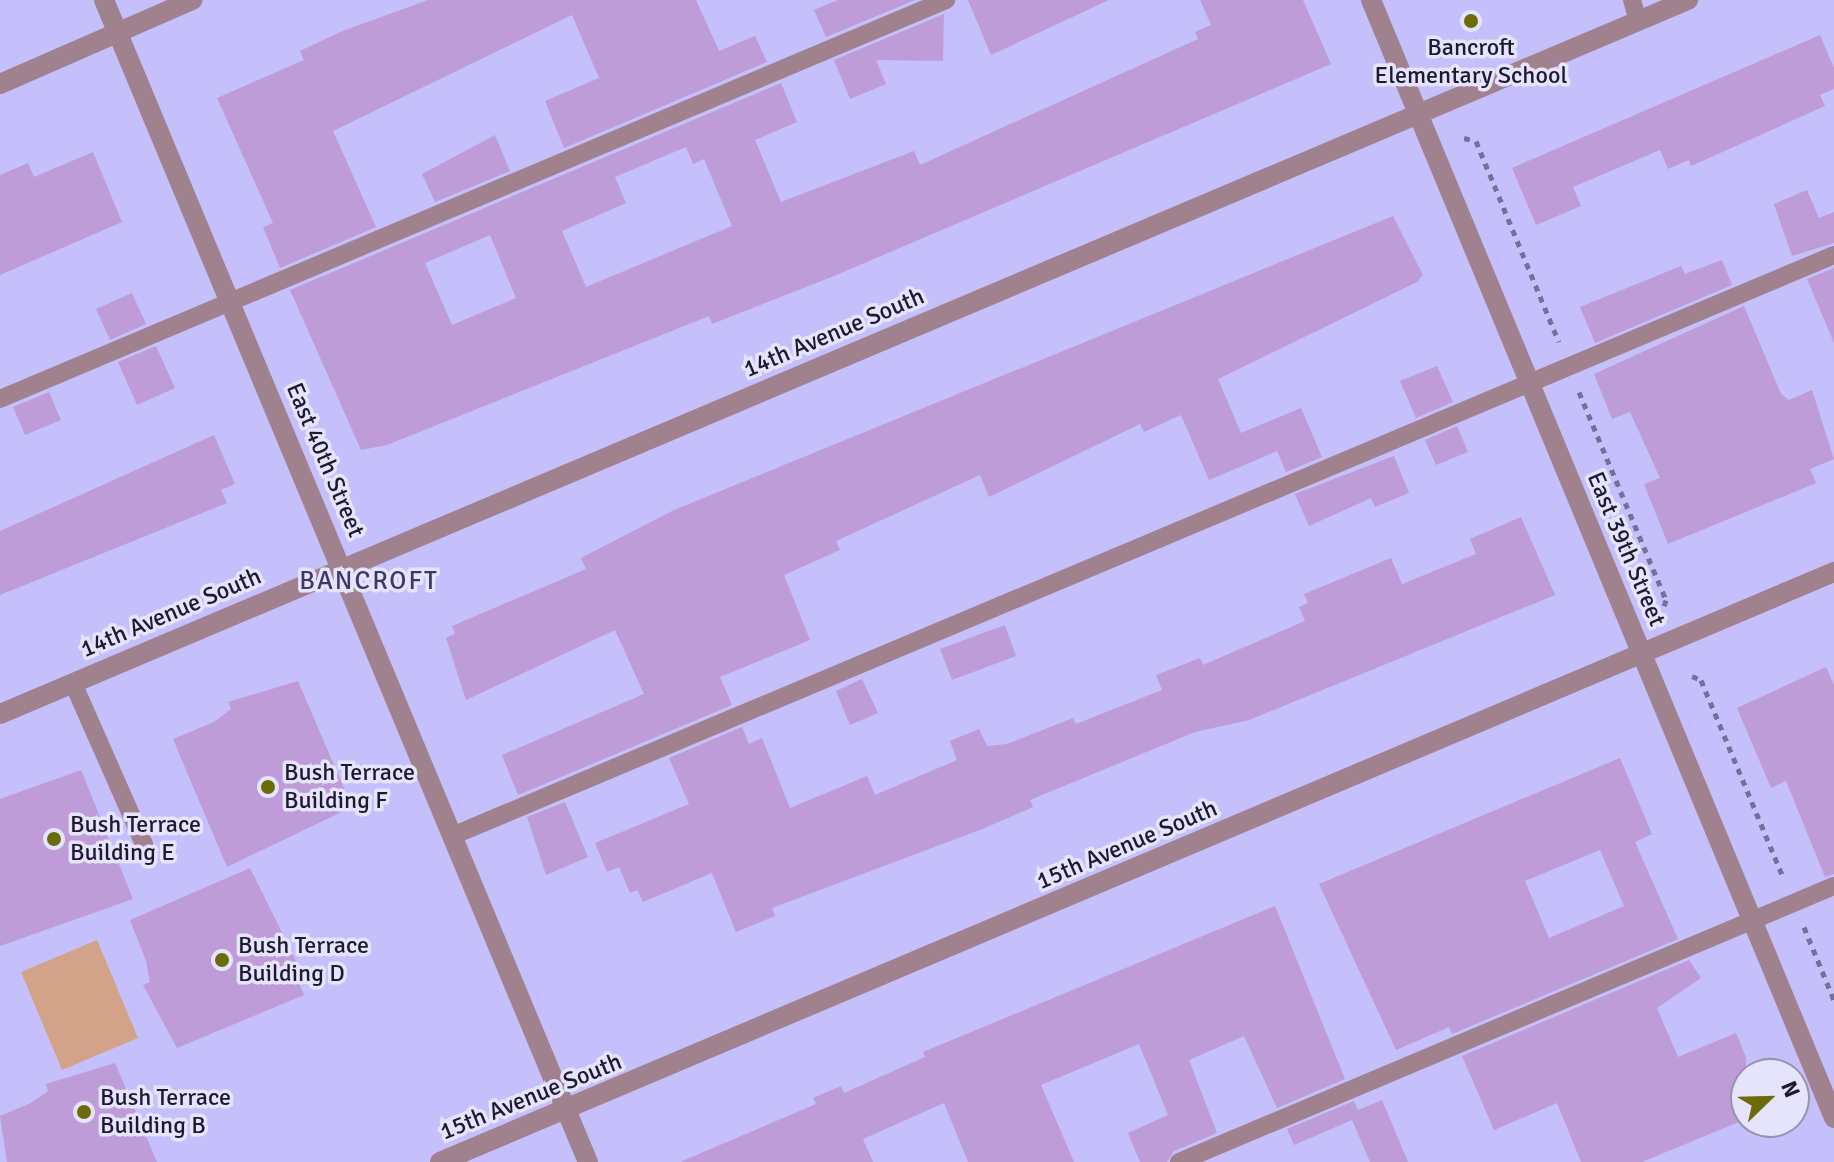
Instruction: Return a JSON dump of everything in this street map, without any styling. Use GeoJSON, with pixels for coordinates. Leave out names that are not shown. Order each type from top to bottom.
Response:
{"type":"FeatureCollection","features":[{"type":"Feature","properties":{"kind":"street","name":"East 40th Street"},"geometry":{"type":"LineString","coordinates":[[104,0],[588,1162]]}},
{"type":"Feature","properties":{"kind":"street"},"geometry":{"type":"LineString","coordinates":[[0,84],[192,0]]}},
{"type":"Feature","properties":{"kind":"street","name":"East 39th Street"},"geometry":{"type":"LineString","coordinates":[[1371,0],[1834,1118]]}},
{"type":"Feature","properties":{"kind":"street","name":"14th Avenue South"},"geometry":{"type":"LineString","coordinates":[[0,714],[1688,0]]}},
{"type":"Feature","properties":{"kind":"street","name":"15th Avenue South"},"geometry":{"type":"LineString","coordinates":[[440,1162],[568,1111],[1834,572]]}},
{"type":"Feature","properties":{"kind":"lane"},"geometry":{"type":"LineString","coordinates":[[0,399],[946,0]]}},
{"type":"Feature","properties":{"kind":"lane"},"geometry":{"type":"LineString","coordinates":[[1632,0],[1638,21]]}},
{"type":"Feature","properties":{"kind":"lane"},"geometry":{"type":"LineString","coordinates":[[452,836],[1834,255]]}},
{"type":"Feature","properties":{"kind":"lane"},"geometry":{"type":"LineString","coordinates":[[73,683],[144,844]]}},
{"type":"Feature","properties":{"kind":"lane"},"geometry":{"type":"LineString","coordinates":[[1179,1162],[1834,886]]}},
{"type":"Feature","properties":{"kind":"path"},"geometry":{"type":"LineString","coordinates":[[1692,676],[1701,680],[1834,1000]]}},
{"type":"Feature","properties":{"kind":"shaded area"},"geometry":{"type":"Polygon","coordinates":[[[97,940],[138,1038],[62,1070],[21,972],[97,940]]]}},
{"type":"Feature","properties":{"kind":"building"},"geometry":{"type":"Polygon","coordinates":[[[428,0],[696,0],[719,51],[755,36],[767,62],[564,148],[545,101],[599,78],[572,15],[333,131],[376,227],[280,268],[263,227],[273,223],[217,98],[304,60],[300,51],[340,32],[428,0]]]}},
{"type":"Feature","properties":{"kind":"building"},"geometry":{"type":"Polygon","coordinates":[[[838,0],[915,0],[826,37],[814,10],[838,0]]]}},
{"type":"Feature","properties":{"kind":"building"},"geometry":{"type":"Polygon","coordinates":[[[968,0],[1109,0],[991,55],[968,0]]]}},
{"type":"Feature","properties":{"kind":"building"},"geometry":{"type":"Polygon","coordinates":[[[1200,0],[1303,0],[1331,64],[834,276],[712,324],[709,316],[387,445],[361,450],[290,290],[781,83],[797,122],[755,140],[781,202],[914,151],[920,165],[1198,39],[1195,32],[1211,25],[1200,0]],[[686,147],[615,177],[626,203],[562,231],[586,287],[732,226],[704,159],[693,164],[686,147]],[[490,235],[425,263],[452,325],[516,298],[490,235]]]}},
{"type":"Feature","properties":{"kind":"building"},"geometry":{"type":"Polygon","coordinates":[[[944,14],[943,61],[876,60],[886,84],[850,99],[834,60],[944,14]]]}},
{"type":"Feature","properties":{"kind":"building"},"geometry":{"type":"Polygon","coordinates":[[[1820,35],[1834,68],[1834,89],[1820,95],[1825,106],[1691,166],[1689,160],[1668,169],[1660,150],[1573,187],[1581,206],[1536,225],[1512,168],[1820,35]]]}},
{"type":"Feature","properties":{"kind":"building"},"geometry":{"type":"Polygon","coordinates":[[[495,135],[510,171],[435,202],[422,174],[495,135]]]}},
{"type":"Feature","properties":{"kind":"building"},"geometry":{"type":"Polygon","coordinates":[[[93,152],[122,222],[0,275],[0,175],[28,163],[34,177],[93,152]]]}},
{"type":"Feature","properties":{"kind":"building"},"geometry":{"type":"Polygon","coordinates":[[[1807,190],[1819,218],[1834,212],[1834,243],[1792,256],[1774,204],[1807,190]]]}},
{"type":"Feature","properties":{"kind":"building"},"geometry":{"type":"Polygon","coordinates":[[[1393,216],[1423,275],[1417,282],[1218,379],[1241,433],[1301,408],[1322,457],[1286,472],[1277,451],[1209,480],[1181,415],[1144,432],[1140,424],[989,497],[980,475],[836,541],[840,550],[784,575],[810,640],[720,677],[732,705],[518,795],[502,755],[644,694],[615,630],[466,700],[446,638],[455,634],[452,626],[586,569],[581,558],[674,510],[1393,216]]]}},
{"type":"Feature","properties":{"kind":"building"},"geometry":{"type":"Polygon","coordinates":[[[1722,260],[1732,285],[1595,343],[1580,307],[1681,266],[1685,274],[1722,260]]]}},
{"type":"Feature","properties":{"kind":"building"},"geometry":{"type":"Polygon","coordinates":[[[1834,268],[1834,343],[1807,279],[1834,268]]]}},
{"type":"Feature","properties":{"kind":"building"},"geometry":{"type":"Polygon","coordinates":[[[132,293],[146,324],[110,340],[96,309],[132,293]]]}},
{"type":"Feature","properties":{"kind":"building"},"geometry":{"type":"Polygon","coordinates":[[[1744,306],[1781,394],[1789,400],[1812,390],[1834,459],[1810,469],[1816,483],[1668,544],[1644,484],[1660,478],[1630,412],[1612,419],[1594,374],[1744,306]]]}},
{"type":"Feature","properties":{"kind":"building"},"geometry":{"type":"Polygon","coordinates":[[[156,346],[175,388],[137,405],[118,362],[156,346]]]}},
{"type":"Feature","properties":{"kind":"building"},"geometry":{"type":"Polygon","coordinates":[[[1437,366],[1453,402],[1416,418],[1400,381],[1437,366]]]}},
{"type":"Feature","properties":{"kind":"building"},"geometry":{"type":"Polygon","coordinates":[[[49,392],[61,420],[25,435],[13,407],[49,392]]]}},
{"type":"Feature","properties":{"kind":"building"},"geometry":{"type":"Polygon","coordinates":[[[1457,426],[1468,452],[1436,465],[1425,440],[1457,426]]]}},
{"type":"Feature","properties":{"kind":"building"},"geometry":{"type":"Polygon","coordinates":[[[214,435],[235,484],[221,490],[227,503],[0,595],[0,531],[214,435]]]}},
{"type":"Feature","properties":{"kind":"building"},"geometry":{"type":"Polygon","coordinates":[[[1394,456],[1409,493],[1375,507],[1371,498],[1309,526],[1295,494],[1394,456]]]}},
{"type":"Feature","properties":{"kind":"building"},"geometry":{"type":"Polygon","coordinates":[[[1521,517],[1555,595],[1249,720],[1195,732],[1030,800],[1033,807],[985,828],[772,908],[775,916],[736,932],[712,873],[643,902],[637,890],[630,893],[619,867],[607,872],[595,843],[689,804],[669,758],[742,727],[749,744],[762,738],[790,808],[867,776],[875,795],[957,760],[950,741],[979,729],[987,746],[1007,744],[1073,718],[1076,724],[1162,690],[1156,675],[1200,658],[1203,665],[1305,621],[1299,607],[1308,603],[1304,594],[1391,558],[1402,584],[1476,554],[1470,539],[1521,517]]]}},
{"type":"Feature","properties":{"kind":"building"},"geometry":{"type":"Polygon","coordinates":[[[1005,625],[1016,656],[952,680],[940,649],[1005,625]]]}},
{"type":"Feature","properties":{"kind":"building"},"geometry":{"type":"Polygon","coordinates":[[[1826,667],[1834,685],[1834,874],[1825,877],[1786,781],[1771,788],[1737,708],[1826,667]]]}},
{"type":"Feature","properties":{"kind":"building"},"geometry":{"type":"Polygon","coordinates":[[[862,679],[878,713],[850,725],[836,691],[862,679]]]}},
{"type":"Feature","properties":{"kind":"building","name":"Bush Terrace Building F"},"geometry":{"type":"Polygon","coordinates":[[[298,681],[352,807],[227,867],[173,739],[214,722],[231,709],[228,702],[298,681]]]}},
{"type":"Feature","properties":{"kind":"building"},"geometry":{"type":"Polygon","coordinates":[[[1620,758],[1652,834],[1635,842],[1678,939],[1452,1034],[1449,1027],[1396,1050],[1319,884],[1620,758]],[[1600,850],[1525,881],[1549,938],[1624,906],[1600,850]]]}},
{"type":"Feature","properties":{"kind":"building","name":"Bush Terrace Building E"},"geometry":{"type":"Polygon","coordinates":[[[81,770],[133,899],[0,946],[0,799],[81,770]]]}},
{"type":"Feature","properties":{"kind":"building"},"geometry":{"type":"Polygon","coordinates":[[[565,802],[588,857],[546,875],[527,817],[565,802]]]}},
{"type":"Feature","properties":{"kind":"building","name":"Bush Terrace Building D"},"geometry":{"type":"Polygon","coordinates":[[[250,868],[299,967],[293,969],[304,995],[177,1048],[143,985],[150,982],[146,961],[130,920],[250,868]]]}},
{"type":"Feature","properties":{"kind":"building"},"geometry":{"type":"Polygon","coordinates":[[[1275,906],[1345,1079],[1277,1108],[1244,1036],[1189,1060],[1217,1133],[1174,1151],[1167,1162],[1140,1162],[1128,1133],[1168,1115],[1139,1044],[1041,1085],[1074,1162],[968,1162],[944,1103],[863,1139],[873,1162],[680,1162],[816,1104],[813,1098],[841,1086],[844,1093],[925,1057],[923,1052],[1275,906]]]}},
{"type":"Feature","properties":{"kind":"building"},"geometry":{"type":"Polygon","coordinates":[[[1689,960],[1701,978],[1657,1008],[1678,1057],[1736,1033],[1746,1058],[1730,1058],[1730,1126],[1642,1162],[1581,1162],[1557,1103],[1494,1130],[1462,1056],[1689,960]]]}},
{"type":"Feature","properties":{"kind":"building","name":"Bush Terrace Building B"},"geometry":{"type":"Polygon","coordinates":[[[115,1063],[157,1162],[7,1162],[0,1116],[31,1103],[48,1091],[46,1084],[115,1063]]]}},
{"type":"Feature","properties":{"kind":"building"},"geometry":{"type":"Polygon","coordinates":[[[1382,1100],[1408,1162],[1370,1162],[1352,1120],[1294,1145],[1287,1129],[1354,1101],[1358,1110],[1382,1100]]]}},
{"type":"Feature","properties":{"kind":"place","name":"Bancroft Elementary School"},"geometry":{"type":"Point","coordinates":[1471,21]}},
{"type":"Feature","properties":{"kind":"place","name":"Bush Terrace Building F"},"geometry":{"type":"Point","coordinates":[268,787]}},
{"type":"Feature","properties":{"kind":"place","name":"Bush Terrace Building E"},"geometry":{"type":"Point","coordinates":[54,839]}},
{"type":"Feature","properties":{"kind":"place","name":"Bush Terrace Building D"},"geometry":{"type":"Point","coordinates":[222,960]}},
{"type":"Feature","properties":{"kind":"place","name":"Bush Terrace Building B"},"geometry":{"type":"Point","coordinates":[84,1112]}},
{"type":"Feature","properties":{"kind":"district","name":"BANCROFT"},"geometry":{"type":"Point","coordinates":[369,582]}}]}
